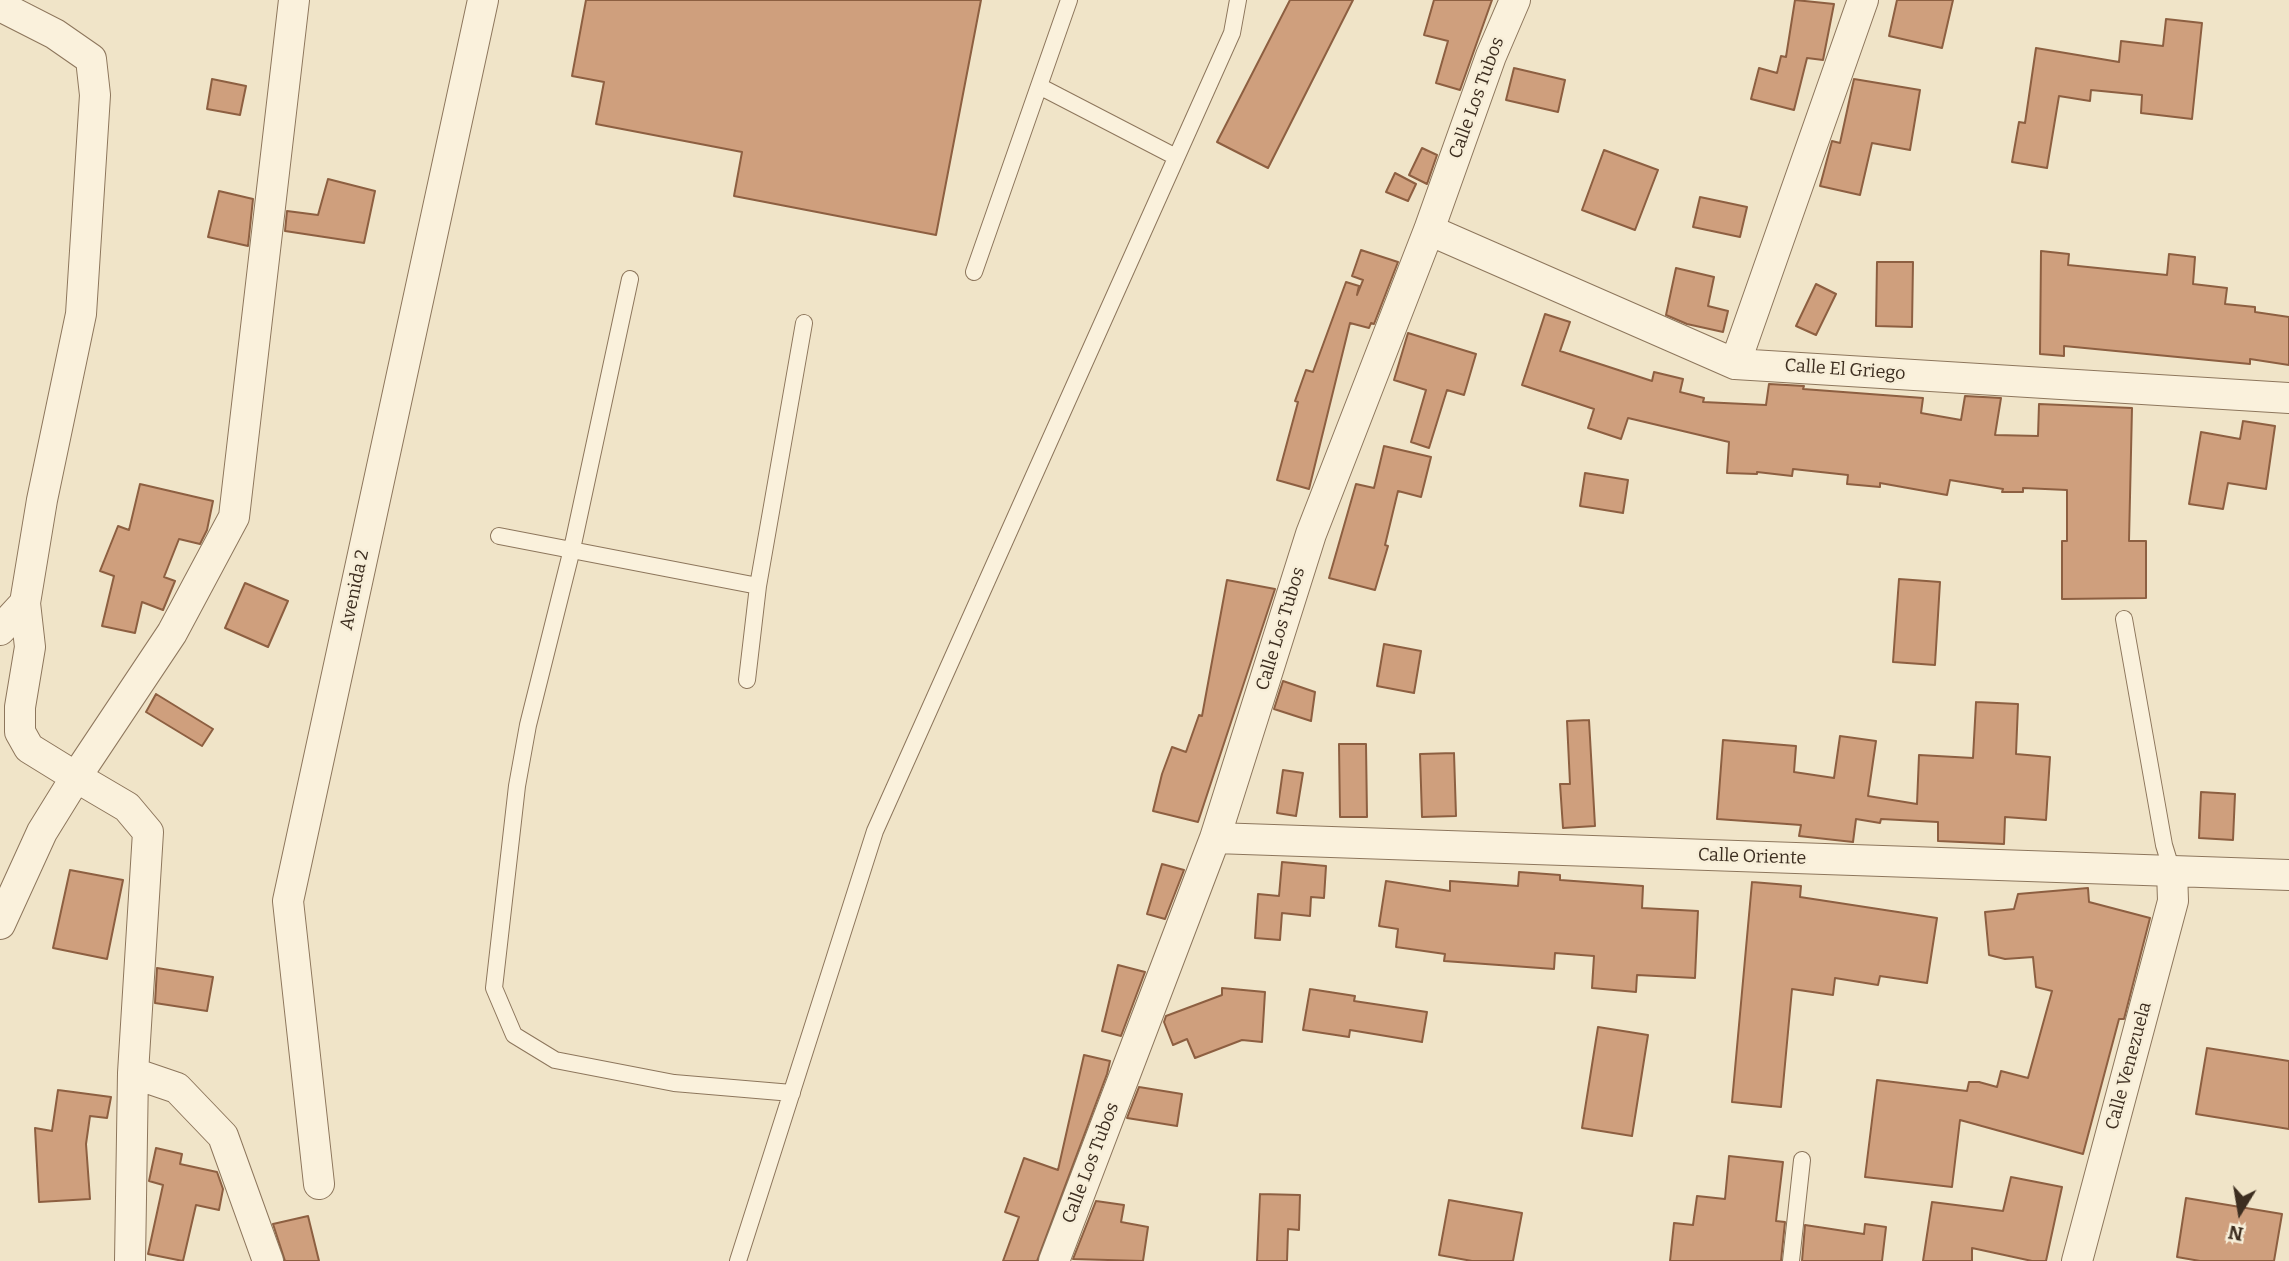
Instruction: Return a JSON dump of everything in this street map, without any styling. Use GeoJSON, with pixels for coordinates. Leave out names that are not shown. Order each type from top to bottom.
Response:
{"type":"FeatureCollection","features":[{"type":"Feature","properties":{"kind":"street"},"geometry":{"type":"LineString","coordinates":[[0,923],[42,832],[172,633],[234,517],[294,0]]}},
{"type":"Feature","properties":{"kind":"street","name":"Avenida 2"},"geometry":{"type":"LineString","coordinates":[[319,1184],[288,901],[483,0]]}},
{"type":"Feature","properties":{"kind":"street","name":"Calle Los Tubos"},"geometry":{"type":"LineString","coordinates":[[1054,1261],[1215,838],[1311,534],[1429,230],[1491,56],[1515,0]]}},
{"type":"Feature","properties":{"kind":"street"},"geometry":{"type":"LineString","coordinates":[[1735,363],[1863,0]]}},
{"type":"Feature","properties":{"kind":"street"},"geometry":{"type":"LineString","coordinates":[[0,6],[55,34],[91,59],[95,95],[81,314],[42,500],[25,603],[30,647],[20,707],[20,732],[29,748],[127,807],[148,832],[133,1073],[130,1261]]}},
{"type":"Feature","properties":{"kind":"street","name":"Calle El Griego"},"geometry":{"type":"LineString","coordinates":[[1429,230],[1735,363],[2289,398]]}},
{"type":"Feature","properties":{"kind":"street"},"geometry":{"type":"LineString","coordinates":[[0,630],[25,603]]}},
{"type":"Feature","properties":{"kind":"street","name":"Calle Oriente"},"geometry":{"type":"LineString","coordinates":[[1215,838],[2289,875]]}},
{"type":"Feature","properties":{"kind":"street","name":"Calle Venezuela"},"geometry":{"type":"LineString","coordinates":[[2077,1261],[2173,901],[2172,871]]}},
{"type":"Feature","properties":{"kind":"street"},"geometry":{"type":"LineString","coordinates":[[133,1073],[177,1088],[223,1136],[268,1261]]}},
{"type":"Feature","properties":{"kind":"lane"},"geometry":{"type":"LineString","coordinates":[[974,272],[1069,0]]}},
{"type":"Feature","properties":{"kind":"lane"},"geometry":{"type":"LineString","coordinates":[[738,1261],[875,831],[1232,33],[1238,0]]}},
{"type":"Feature","properties":{"kind":"lane"},"geometry":{"type":"LineString","coordinates":[[1039,86],[1176,157]]}},
{"type":"Feature","properties":{"kind":"lane"},"geometry":{"type":"LineString","coordinates":[[630,279],[572,550],[528,725],[517,786],[494,988],[514,1035],[555,1060],[674,1083],[792,1093]]}},
{"type":"Feature","properties":{"kind":"lane"},"geometry":{"type":"LineString","coordinates":[[747,680],[758,586],[804,323]]}},
{"type":"Feature","properties":{"kind":"lane"},"geometry":{"type":"LineString","coordinates":[[499,536],[758,586]]}},
{"type":"Feature","properties":{"kind":"lane"},"geometry":{"type":"LineString","coordinates":[[2124,619],[2164,845],[2172,871]]}},
{"type":"Feature","properties":{"kind":"lane"},"geometry":{"type":"LineString","coordinates":[[1791,1261],[1802,1160]]}},
{"type":"Feature","properties":{"kind":"building"},"geometry":{"type":"Polygon","coordinates":[[[586,0],[981,0],[936,235],[734,196],[742,152],[596,124],[604,82],[572,76],[586,0]]]}},
{"type":"Feature","properties":{"kind":"building"},"geometry":{"type":"Polygon","coordinates":[[[1290,0],[1353,0],[1268,168],[1217,142],[1290,0]]]}},
{"type":"Feature","properties":{"kind":"building"},"geometry":{"type":"Polygon","coordinates":[[[1434,0],[1492,0],[1460,90],[1436,83],[1448,41],[1424,35],[1434,0]]]}},
{"type":"Feature","properties":{"kind":"building"},"geometry":{"type":"Polygon","coordinates":[[[1795,0],[1834,4],[1823,60],[1807,58],[1794,110],[1751,99],[1759,68],[1777,73],[1781,56],[1786,57],[1795,0]]]}},
{"type":"Feature","properties":{"kind":"building"},"geometry":{"type":"Polygon","coordinates":[[[1897,0],[1953,0],[1942,48],[1889,36],[1897,0]]]}},
{"type":"Feature","properties":{"kind":"building"},"geometry":{"type":"Polygon","coordinates":[[[2166,19],[2202,23],[2192,119],[2141,113],[2142,95],[2091,90],[2090,101],[2059,96],[2047,168],[2012,162],[2019,122],[2025,123],[2036,48],[2119,62],[2121,41],[2163,46],[2166,19]]]}},
{"type":"Feature","properties":{"kind":"building"},"geometry":{"type":"Polygon","coordinates":[[[1514,68],[1565,80],[1558,112],[1506,100],[1514,68]]]}},
{"type":"Feature","properties":{"kind":"building"},"geometry":{"type":"Polygon","coordinates":[[[212,79],[246,86],[240,115],[207,109],[212,79]]]}},
{"type":"Feature","properties":{"kind":"building"},"geometry":{"type":"Polygon","coordinates":[[[1854,79],[1920,90],[1910,150],[1872,143],[1860,195],[1820,186],[1832,141],[1840,143],[1854,79]]]}},
{"type":"Feature","properties":{"kind":"building"},"geometry":{"type":"Polygon","coordinates":[[[1422,148],[1437,155],[1427,184],[1409,175],[1422,148]]]}},
{"type":"Feature","properties":{"kind":"building"},"geometry":{"type":"Polygon","coordinates":[[[1604,150],[1658,170],[1635,230],[1582,210],[1604,150]]]}},
{"type":"Feature","properties":{"kind":"building"},"geometry":{"type":"Polygon","coordinates":[[[1395,173],[1416,184],[1408,201],[1386,192],[1395,173]]]}},
{"type":"Feature","properties":{"kind":"building"},"geometry":{"type":"Polygon","coordinates":[[[328,179],[375,191],[364,243],[285,231],[287,211],[318,215],[328,179]]]}},
{"type":"Feature","properties":{"kind":"building"},"geometry":{"type":"Polygon","coordinates":[[[219,191],[253,199],[248,246],[208,237],[219,191]]]}},
{"type":"Feature","properties":{"kind":"building"},"geometry":{"type":"Polygon","coordinates":[[[1700,197],[1747,207],[1740,237],[1693,227],[1700,197]]]}},
{"type":"Feature","properties":{"kind":"building"},"geometry":{"type":"Polygon","coordinates":[[[1361,250],[1398,262],[1374,324],[1371,323],[1369,328],[1350,323],[1309,489],[1277,480],[1298,402],[1295,401],[1306,370],[1313,372],[1346,282],[1359,286],[1357,295],[1363,280],[1352,276],[1361,250]]]}},
{"type":"Feature","properties":{"kind":"building"},"geometry":{"type":"Polygon","coordinates":[[[2041,251],[2069,254],[2068,265],[2167,275],[2169,254],[2195,257],[2193,284],[2227,288],[2225,304],[2255,307],[2255,312],[2289,317],[2289,365],[2250,359],[2250,364],[2064,346],[2064,356],[2040,354],[2041,251]]]}},
{"type":"Feature","properties":{"kind":"building"},"geometry":{"type":"Polygon","coordinates":[[[1877,262],[1913,262],[1912,327],[1876,326],[1877,262]]]}},
{"type":"Feature","properties":{"kind":"building"},"geometry":{"type":"Polygon","coordinates":[[[1676,268],[1714,277],[1708,306],[1728,311],[1723,332],[1687,324],[1666,315],[1676,268]]]}},
{"type":"Feature","properties":{"kind":"building"},"geometry":{"type":"Polygon","coordinates":[[[1816,284],[1836,294],[1816,335],[1796,326],[1816,284]]]}},
{"type":"Feature","properties":{"kind":"building"},"geometry":{"type":"Polygon","coordinates":[[[1545,314],[1570,322],[1560,351],[1652,381],[1654,372],[1683,379],[1680,392],[1704,398],[1703,402],[1766,405],[1769,384],[1804,386],[1803,389],[1923,398],[1921,413],[1961,420],[1965,396],[2001,398],[1995,435],[2038,436],[2039,404],[2132,408],[2129,541],[2146,541],[2146,598],[2062,599],[2062,541],[2067,541],[2067,490],[2023,488],[2023,492],[2002,492],[2003,489],[1950,480],[1947,495],[1880,483],[1880,487],[1847,484],[1848,475],[1793,469],[1792,476],[1757,472],[1727,473],[1729,442],[1628,418],[1621,439],[1588,428],[1594,409],[1522,385],[1545,314]]]}},
{"type":"Feature","properties":{"kind":"building"},"geometry":{"type":"Polygon","coordinates":[[[1408,333],[1476,354],[1464,395],[1447,390],[1429,448],[1411,442],[1426,390],[1394,380],[1408,333]]]}},
{"type":"Feature","properties":{"kind":"building"},"geometry":{"type":"Polygon","coordinates":[[[2243,421],[2275,426],[2266,489],[2228,483],[2223,509],[2189,504],[2201,432],[2240,439],[2243,421]]]}},
{"type":"Feature","properties":{"kind":"building"},"geometry":{"type":"Polygon","coordinates":[[[1384,446],[1431,457],[1421,497],[1398,491],[1385,545],[1388,546],[1375,590],[1329,578],[1356,484],[1374,488],[1384,446]]]}},
{"type":"Feature","properties":{"kind":"building"},"geometry":{"type":"Polygon","coordinates":[[[1585,473],[1628,480],[1623,513],[1580,506],[1585,473]]]}},
{"type":"Feature","properties":{"kind":"building"},"geometry":{"type":"Polygon","coordinates":[[[140,484],[213,501],[207,530],[200,544],[179,539],[164,577],[175,581],[163,610],[142,602],[135,633],[102,626],[114,576],[100,571],[118,526],[129,530],[140,484]]]}},
{"type":"Feature","properties":{"kind":"building"},"geometry":{"type":"Polygon","coordinates":[[[1899,579],[1940,582],[1935,665],[1893,662],[1899,579]]]}},
{"type":"Feature","properties":{"kind":"building"},"geometry":{"type":"Polygon","coordinates":[[[1227,580],[1275,589],[1198,822],[1153,811],[1172,747],[1186,752],[1199,715],[1202,716],[1227,580]]]}},
{"type":"Feature","properties":{"kind":"building"},"geometry":{"type":"Polygon","coordinates":[[[245,583],[288,601],[268,647],[225,628],[245,583]]]}},
{"type":"Feature","properties":{"kind":"building"},"geometry":{"type":"Polygon","coordinates":[[[1384,644],[1421,651],[1414,693],[1377,686],[1384,644]]]}},
{"type":"Feature","properties":{"kind":"building"},"geometry":{"type":"Polygon","coordinates":[[[1283,681],[1315,692],[1311,721],[1274,709],[1283,681]]]}},
{"type":"Feature","properties":{"kind":"building"},"geometry":{"type":"Polygon","coordinates":[[[156,694],[213,729],[202,746],[146,712],[156,694]]]}},
{"type":"Feature","properties":{"kind":"building"},"geometry":{"type":"Polygon","coordinates":[[[1976,702],[2018,704],[2016,754],[2050,757],[2046,820],[2005,817],[2004,844],[1938,841],[1938,822],[1881,819],[1880,823],[1856,819],[1853,842],[1799,836],[1801,825],[1717,819],[1723,740],[1796,746],[1794,772],[1834,778],[1840,736],[1876,741],[1868,796],[1917,804],[1919,755],[1973,758],[1976,702]]]}},
{"type":"Feature","properties":{"kind":"building"},"geometry":{"type":"Polygon","coordinates":[[[1589,720],[1595,826],[1563,828],[1560,784],[1570,784],[1567,721],[1589,720]]]}},
{"type":"Feature","properties":{"kind":"building"},"geometry":{"type":"Polygon","coordinates":[[[1339,744],[1366,744],[1367,817],[1340,817],[1339,744]]]}},
{"type":"Feature","properties":{"kind":"building"},"geometry":{"type":"Polygon","coordinates":[[[1454,753],[1456,816],[1422,817],[1420,754],[1454,753]]]}},
{"type":"Feature","properties":{"kind":"building"},"geometry":{"type":"Polygon","coordinates":[[[1283,770],[1303,773],[1296,816],[1277,813],[1283,770]]]}},
{"type":"Feature","properties":{"kind":"building"},"geometry":{"type":"Polygon","coordinates":[[[2201,792],[2235,794],[2233,840],[2199,838],[2201,792]]]}},
{"type":"Feature","properties":{"kind":"building"},"geometry":{"type":"Polygon","coordinates":[[[1282,862],[1326,866],[1324,898],[1311,897],[1310,916],[1282,913],[1280,940],[1255,938],[1258,894],[1279,896],[1282,862]]]}},
{"type":"Feature","properties":{"kind":"building"},"geometry":{"type":"Polygon","coordinates":[[[1162,864],[1184,870],[1165,919],[1147,914],[1162,864]]]}},
{"type":"Feature","properties":{"kind":"building"},"geometry":{"type":"Polygon","coordinates":[[[70,870],[123,880],[107,959],[53,948],[70,870]]]}},
{"type":"Feature","properties":{"kind":"building"},"geometry":{"type":"Polygon","coordinates":[[[1519,872],[1560,875],[1560,880],[1643,886],[1642,908],[1698,911],[1695,978],[1637,975],[1636,992],[1592,988],[1594,956],[1555,953],[1554,969],[1444,961],[1445,954],[1396,947],[1398,929],[1379,926],[1386,881],[1450,891],[1450,881],[1518,886],[1519,872]]]}},
{"type":"Feature","properties":{"kind":"building"},"geometry":{"type":"Polygon","coordinates":[[[1752,882],[1801,886],[1800,897],[1937,918],[1927,983],[1880,976],[1878,985],[1835,978],[1833,995],[1792,989],[1781,1107],[1732,1102],[1752,882]]]}},
{"type":"Feature","properties":{"kind":"building"},"geometry":{"type":"Polygon","coordinates":[[[2088,888],[2089,902],[2150,918],[2124,1019],[2119,1019],[2083,1154],[1960,1120],[1952,1187],[1865,1177],[1877,1080],[1967,1091],[1969,1082],[1997,1087],[2001,1071],[2028,1078],[2052,991],[2036,987],[2033,957],[2005,959],[1989,955],[1985,912],[2014,909],[2018,894],[2088,888]]]}},
{"type":"Feature","properties":{"kind":"building"},"geometry":{"type":"Polygon","coordinates":[[[1118,965],[1145,972],[1121,1036],[1102,1031],[1118,965]]]}},
{"type":"Feature","properties":{"kind":"building"},"geometry":{"type":"Polygon","coordinates":[[[157,968],[213,977],[207,1011],[155,1003],[157,968]]]}},
{"type":"Feature","properties":{"kind":"building"},"geometry":{"type":"Polygon","coordinates":[[[1222,988],[1265,992],[1262,1042],[1242,1040],[1195,1058],[1187,1039],[1173,1045],[1164,1022],[1166,1016],[1222,995],[1222,988]]]}},
{"type":"Feature","properties":{"kind":"building"},"geometry":{"type":"Polygon","coordinates":[[[1310,989],[1355,996],[1354,1001],[1427,1012],[1422,1042],[1350,1030],[1349,1037],[1303,1030],[1310,989]]]}},
{"type":"Feature","properties":{"kind":"building"},"geometry":{"type":"Polygon","coordinates":[[[1598,1027],[1648,1035],[1632,1136],[1582,1128],[1598,1027]]]}},
{"type":"Feature","properties":{"kind":"building"},"geometry":{"type":"Polygon","coordinates":[[[2207,1048],[2289,1061],[2289,1129],[2196,1114],[2207,1048]]]}},
{"type":"Feature","properties":{"kind":"building"},"geometry":{"type":"Polygon","coordinates":[[[1084,1055],[1110,1061],[1037,1261],[1003,1261],[1019,1217],[1005,1212],[1024,1158],[1058,1170],[1084,1055]]]}},
{"type":"Feature","properties":{"kind":"building"},"geometry":{"type":"Polygon","coordinates":[[[1139,1087],[1182,1094],[1177,1126],[1127,1118],[1139,1087]]]}},
{"type":"Feature","properties":{"kind":"building"},"geometry":{"type":"Polygon","coordinates":[[[58,1090],[111,1097],[107,1118],[90,1116],[86,1144],[90,1199],[39,1202],[35,1128],[52,1131],[58,1090]]]}},
{"type":"Feature","properties":{"kind":"building"},"geometry":{"type":"Polygon","coordinates":[[[156,1148],[182,1154],[180,1164],[217,1172],[223,1189],[219,1210],[196,1205],[183,1261],[148,1254],[163,1185],[149,1181],[156,1148]]]}},
{"type":"Feature","properties":{"kind":"building"},"geometry":{"type":"Polygon","coordinates":[[[1729,1156],[1783,1162],[1776,1221],[1785,1222],[1781,1261],[1670,1261],[1674,1223],[1693,1225],[1697,1196],[1725,1199],[1729,1156]]]}},
{"type":"Feature","properties":{"kind":"building"},"geometry":{"type":"Polygon","coordinates":[[[2011,1177],[2062,1187],[2046,1261],[2032,1261],[1972,1248],[1972,1261],[1923,1261],[1932,1202],[2003,1211],[2011,1177]]]}},
{"type":"Feature","properties":{"kind":"building"},"geometry":{"type":"Polygon","coordinates":[[[1260,1194],[1300,1195],[1299,1230],[1288,1229],[1287,1261],[1257,1261],[1260,1194]]]}},
{"type":"Feature","properties":{"kind":"building"},"geometry":{"type":"Polygon","coordinates":[[[2186,1198],[2282,1214],[2274,1261],[2200,1261],[2177,1257],[2186,1198]]]}},
{"type":"Feature","properties":{"kind":"building"},"geometry":{"type":"Polygon","coordinates":[[[1449,1200],[1522,1213],[1513,1261],[1472,1261],[1439,1255],[1449,1200]]]}},
{"type":"Feature","properties":{"kind":"building"},"geometry":{"type":"Polygon","coordinates":[[[1096,1201],[1124,1205],[1121,1222],[1148,1227],[1143,1261],[1073,1259],[1096,1201]]]}},
{"type":"Feature","properties":{"kind":"building"},"geometry":{"type":"Polygon","coordinates":[[[308,1216],[319,1261],[285,1261],[273,1224],[308,1216]]]}},
{"type":"Feature","properties":{"kind":"building"},"geometry":{"type":"Polygon","coordinates":[[[1865,1224],[1886,1227],[1882,1261],[1802,1261],[1805,1225],[1864,1234],[1865,1224]]]}}]}
